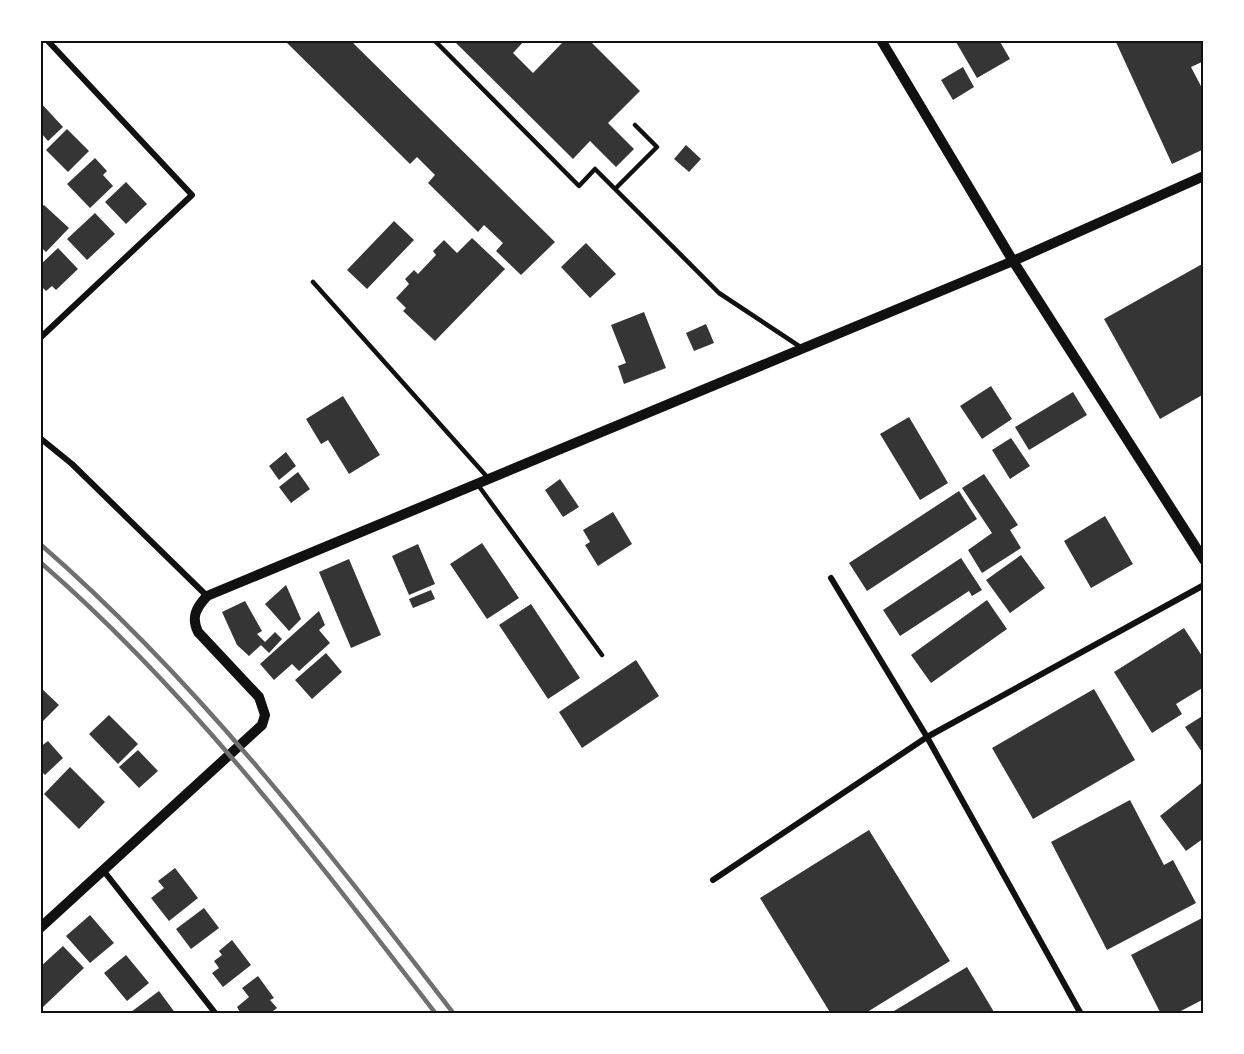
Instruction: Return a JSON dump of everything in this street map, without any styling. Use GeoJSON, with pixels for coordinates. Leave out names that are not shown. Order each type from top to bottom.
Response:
{"type":"FeatureCollection","features":[{"type":"Feature","properties":{"kind":"street"},"geometry":{"type":"LineString","coordinates":[[40,338],[192,195],[47,40]]}},
{"type":"Feature","properties":{"kind":"street"},"geometry":{"type":"LineString","coordinates":[[881,40],[1013,261],[1203,560]]}},
{"type":"Feature","properties":{"kind":"street"},"geometry":{"type":"LineString","coordinates":[[40,928],[262,725],[265,715],[259,697],[198,632],[194,623],[194,613],[207,596],[1013,261],[1203,176]]}},
{"type":"Feature","properties":{"kind":"street"},"geometry":{"type":"LineString","coordinates":[[40,438],[72,464],[207,596]]}},
{"type":"Feature","properties":{"kind":"street"},"geometry":{"type":"LineString","coordinates":[[831,578],[927,737],[1081,1014]]}},
{"type":"Feature","properties":{"kind":"street"},"geometry":{"type":"LineString","coordinates":[[713,880],[927,737],[1203,585]]}},
{"type":"Feature","properties":{"kind":"street"},"geometry":{"type":"LineString","coordinates":[[103,870],[216,1014]]}},
{"type":"Feature","properties":{"kind":"lane"},"geometry":{"type":"LineString","coordinates":[[434,40],[579,186],[595,169],[719,293],[802,348]]}},
{"type":"Feature","properties":{"kind":"lane"},"geometry":{"type":"LineString","coordinates":[[615,189],[657,147],[635,125]]}},
{"type":"Feature","properties":{"kind":"lane"},"geometry":{"type":"LineString","coordinates":[[313,282],[489,479]]}},
{"type":"Feature","properties":{"kind":"lane"},"geometry":{"type":"LineString","coordinates":[[477,484],[602,655]]}},
{"type":"Feature","properties":{"kind":"building"},"geometry":{"type":"Polygon","coordinates":[[[284,40],[350,40],[555,242],[521,275],[496,251],[503,243],[484,225],[478,232],[428,183],[435,175],[417,157],[410,164],[284,40]]]}},
{"type":"Feature","properties":{"kind":"building"},"geometry":{"type":"Polygon","coordinates":[[[453,40],[525,40],[513,53],[533,73],[565,40],[589,40],[640,91],[608,123],[634,149],[616,167],[590,141],[573,159],[453,40]]]}},
{"type":"Feature","properties":{"kind":"building"},"geometry":{"type":"Polygon","coordinates":[[[959,40],[999,40],[1010,59],[977,78],[956,42],[959,40]]]}},
{"type":"Feature","properties":{"kind":"building"},"geometry":{"type":"Polygon","coordinates":[[[1115,40],[1204,40],[1204,61],[1191,67],[1204,92],[1204,149],[1172,164],[1115,40]]]}},
{"type":"Feature","properties":{"kind":"building"},"geometry":{"type":"Polygon","coordinates":[[[963,67],[974,87],[953,100],[941,80],[963,67]]]}},
{"type":"Feature","properties":{"kind":"building"},"geometry":{"type":"Polygon","coordinates":[[[40,102],[63,127],[48,141],[42,134],[40,136],[40,102]]]}},
{"type":"Feature","properties":{"kind":"building"},"geometry":{"type":"Polygon","coordinates":[[[67,129],[89,151],[68,172],[46,150],[67,129]]]}},
{"type":"Feature","properties":{"kind":"building"},"geometry":{"type":"Polygon","coordinates":[[[686,145],[701,159],[689,172],[674,159],[686,145]]]}},
{"type":"Feature","properties":{"kind":"building"},"geometry":{"type":"Polygon","coordinates":[[[95,158],[107,171],[103,175],[113,186],[90,208],[67,184],[95,158]]]}},
{"type":"Feature","properties":{"kind":"building"},"geometry":{"type":"Polygon","coordinates":[[[126,182],[147,204],[126,224],[105,202],[126,182]]]}},
{"type":"Feature","properties":{"kind":"building"},"geometry":{"type":"Polygon","coordinates":[[[44,205],[69,228],[46,252],[40,246],[40,209],[44,205]]]}},
{"type":"Feature","properties":{"kind":"building"},"geometry":{"type":"Polygon","coordinates":[[[95,213],[115,234],[87,260],[67,239],[95,213]]]}},
{"type":"Feature","properties":{"kind":"building"},"geometry":{"type":"Polygon","coordinates":[[[394,221],[414,240],[367,289],[347,270],[394,221]]]}},
{"type":"Feature","properties":{"kind":"building"},"geometry":{"type":"Polygon","coordinates":[[[472,238],[505,269],[435,341],[403,311],[406,308],[396,298],[409,284],[405,279],[414,270],[418,274],[436,255],[433,251],[444,240],[457,253],[472,238]]]}},
{"type":"Feature","properties":{"kind":"building"},"geometry":{"type":"Polygon","coordinates":[[[586,243],[616,274],[590,298],[561,267],[586,243]]]}},
{"type":"Feature","properties":{"kind":"building"},"geometry":{"type":"Polygon","coordinates":[[[58,248],[78,269],[56,290],[52,286],[46,291],[40,285],[43,277],[40,265],[58,248]]]}},
{"type":"Feature","properties":{"kind":"building"},"geometry":{"type":"Polygon","coordinates":[[[1204,263],[1204,394],[1160,419],[1104,319],[1204,263]]]}},
{"type":"Feature","properties":{"kind":"building"},"geometry":{"type":"Polygon","coordinates":[[[644,312],[666,368],[624,384],[618,366],[626,363],[611,325],[644,312]]]}},
{"type":"Feature","properties":{"kind":"building"},"geometry":{"type":"Polygon","coordinates":[[[706,324],[714,343],[694,351],[686,333],[706,324]]]}},
{"type":"Feature","properties":{"kind":"building"},"geometry":{"type":"Polygon","coordinates":[[[991,386],[1012,419],[982,439],[960,406],[991,386]]]}},
{"type":"Feature","properties":{"kind":"building"},"geometry":{"type":"Polygon","coordinates":[[[1073,392],[1087,415],[1029,450],[1015,427],[1073,392]]]}},
{"type":"Feature","properties":{"kind":"building"},"geometry":{"type":"Polygon","coordinates":[[[343,396],[380,455],[349,474],[328,440],[321,444],[306,419],[343,396]]]}},
{"type":"Feature","properties":{"kind":"building"},"geometry":{"type":"Polygon","coordinates":[[[909,417],[948,483],[920,500],[880,434],[909,417]]]}},
{"type":"Feature","properties":{"kind":"building"},"geometry":{"type":"Polygon","coordinates":[[[1011,438],[1030,466],[1010,479],[992,450],[1011,438]]]}},
{"type":"Feature","properties":{"kind":"building"},"geometry":{"type":"Polygon","coordinates":[[[286,452],[296,466],[279,480],[269,466],[286,452]]]}},
{"type":"Feature","properties":{"kind":"building"},"geometry":{"type":"Polygon","coordinates":[[[298,472],[310,489],[291,503],[279,487],[298,472]]]}},
{"type":"Feature","properties":{"kind":"building"},"geometry":{"type":"Polygon","coordinates":[[[984,474],[1018,525],[1010,530],[1021,548],[982,573],[968,550],[992,533],[962,488],[984,474]]]}},
{"type":"Feature","properties":{"kind":"building"},"geometry":{"type":"Polygon","coordinates":[[[560,479],[579,507],[563,517],[545,490],[560,479]]]}},
{"type":"Feature","properties":{"kind":"building"},"geometry":{"type":"Polygon","coordinates":[[[959,491],[977,519],[867,591],[849,563],[959,491]]]}},
{"type":"Feature","properties":{"kind":"building"},"geometry":{"type":"Polygon","coordinates":[[[613,512],[632,544],[598,566],[585,545],[590,542],[583,530],[613,512]]]}},
{"type":"Feature","properties":{"kind":"building"},"geometry":{"type":"Polygon","coordinates":[[[1105,516],[1133,564],[1091,588],[1064,541],[1105,516]]]}},
{"type":"Feature","properties":{"kind":"building"},"geometry":{"type":"Polygon","coordinates":[[[482,543],[519,598],[487,619],[450,564],[482,543]]]}},
{"type":"Feature","properties":{"kind":"building"},"geometry":{"type":"Polygon","coordinates":[[[418,544],[435,584],[409,595],[392,556],[418,544]]]}},
{"type":"Feature","properties":{"kind":"building"},"geometry":{"type":"Polygon","coordinates":[[[1021,555],[1045,588],[1010,613],[986,580],[1021,555]]]}},
{"type":"Feature","properties":{"kind":"building"},"geometry":{"type":"Polygon","coordinates":[[[961,558],[982,590],[972,596],[969,591],[900,636],[883,610],[961,558]]]}},
{"type":"Feature","properties":{"kind":"building"},"geometry":{"type":"Polygon","coordinates":[[[349,559],[381,635],[351,648],[319,572],[349,559]]]}},
{"type":"Feature","properties":{"kind":"building"},"geometry":{"type":"Polygon","coordinates":[[[286,585],[301,619],[289,631],[265,604],[286,585]]]}},
{"type":"Feature","properties":{"kind":"building"},"geometry":{"type":"Polygon","coordinates":[[[431,590],[435,599],[413,608],[409,599],[431,590]]]}},
{"type":"Feature","properties":{"kind":"building"},"geometry":{"type":"Polygon","coordinates":[[[987,600],[1007,629],[931,683],[911,655],[987,600]]]}},
{"type":"Feature","properties":{"kind":"building"},"geometry":{"type":"Polygon","coordinates":[[[245,601],[262,631],[257,634],[265,642],[275,632],[282,639],[269,653],[261,645],[249,656],[237,645],[222,612],[245,601]]]}},
{"type":"Feature","properties":{"kind":"building"},"geometry":{"type":"Polygon","coordinates":[[[531,604],[580,678],[548,699],[499,625],[531,604]]]}},
{"type":"Feature","properties":{"kind":"building"},"geometry":{"type":"Polygon","coordinates":[[[319,611],[325,625],[319,630],[330,643],[299,671],[292,664],[274,680],[260,664],[319,611]]]}},
{"type":"Feature","properties":{"kind":"building"},"geometry":{"type":"Polygon","coordinates":[[[1184,628],[1204,659],[1204,687],[1176,704],[1182,714],[1152,733],[1114,672],[1184,628]]]}},
{"type":"Feature","properties":{"kind":"building"},"geometry":{"type":"Polygon","coordinates":[[[326,653],[342,672],[312,699],[295,680],[326,653]]]}},
{"type":"Feature","properties":{"kind":"building"},"geometry":{"type":"Polygon","coordinates":[[[636,660],[659,696],[582,748],[559,712],[636,660]]]}},
{"type":"Feature","properties":{"kind":"building"},"geometry":{"type":"Polygon","coordinates":[[[40,687],[59,705],[40,724],[40,687]]]}},
{"type":"Feature","properties":{"kind":"building"},"geometry":{"type":"Polygon","coordinates":[[[1094,689],[1135,760],[1033,819],[992,748],[1094,689]]]}},
{"type":"Feature","properties":{"kind":"building"},"geometry":{"type":"Polygon","coordinates":[[[109,715],[138,744],[118,764],[89,734],[109,715]]]}},
{"type":"Feature","properties":{"kind":"building"},"geometry":{"type":"Polygon","coordinates":[[[1204,715],[1204,755],[1185,727],[1204,715]]]}},
{"type":"Feature","properties":{"kind":"building"},"geometry":{"type":"Polygon","coordinates":[[[48,741],[63,758],[45,775],[40,770],[40,747],[48,741]]]}},
{"type":"Feature","properties":{"kind":"building"},"geometry":{"type":"Polygon","coordinates":[[[138,750],[158,771],[139,788],[119,767],[138,750]]]}},
{"type":"Feature","properties":{"kind":"building"},"geometry":{"type":"Polygon","coordinates":[[[70,767],[105,802],[79,829],[44,794],[70,767]]]}},
{"type":"Feature","properties":{"kind":"building"},"geometry":{"type":"Polygon","coordinates":[[[1204,781],[1204,838],[1186,851],[1160,816],[1204,781]]]}},
{"type":"Feature","properties":{"kind":"building"},"geometry":{"type":"Polygon","coordinates":[[[1130,800],[1164,865],[1173,860],[1196,903],[1107,950],[1051,842],[1130,800]]]}},
{"type":"Feature","properties":{"kind":"building"},"geometry":{"type":"Polygon","coordinates":[[[869,830],[950,961],[864,1014],[831,1014],[760,898],[869,830]]]}},
{"type":"Feature","properties":{"kind":"building"},"geometry":{"type":"Polygon","coordinates":[[[175,868],[198,898],[169,921],[151,898],[164,888],[158,881],[175,868]]]}},
{"type":"Feature","properties":{"kind":"building"},"geometry":{"type":"Polygon","coordinates":[[[204,908],[219,928],[191,949],[176,929],[204,908]]]}},
{"type":"Feature","properties":{"kind":"building"},"geometry":{"type":"Polygon","coordinates":[[[90,915],[114,943],[90,963],[66,936],[90,915]]]}},
{"type":"Feature","properties":{"kind":"building"},"geometry":{"type":"Polygon","coordinates":[[[1204,917],[1204,999],[1175,1014],[1161,1014],[1131,955],[1204,917]]]}},
{"type":"Feature","properties":{"kind":"building"},"geometry":{"type":"Polygon","coordinates":[[[232,940],[251,965],[223,987],[212,973],[219,968],[214,961],[222,955],[219,951],[232,940]]]}},
{"type":"Feature","properties":{"kind":"building"},"geometry":{"type":"Polygon","coordinates":[[[63,946],[84,968],[43,1007],[40,1004],[40,967],[63,946]]]}},
{"type":"Feature","properties":{"kind":"building"},"geometry":{"type":"Polygon","coordinates":[[[126,955],[149,983],[127,1001],[104,973],[126,955]]]}},
{"type":"Feature","properties":{"kind":"building"},"geometry":{"type":"Polygon","coordinates":[[[967,967],[994,1012],[889,1014],[967,967]]]}},
{"type":"Feature","properties":{"kind":"building"},"geometry":{"type":"Polygon","coordinates":[[[258,976],[274,998],[270,1000],[277,1008],[269,1014],[241,1014],[237,1007],[249,997],[242,988],[258,976]]]}},
{"type":"Feature","properties":{"kind":"building"},"geometry":{"type":"Polygon","coordinates":[[[159,991],[176,1014],[132,1014],[131,1012],[159,991]]]}},
{"type":"Feature","properties":{"kind":"railway"},"geometry":{"type":"LineString","coordinates":[[40,544],[154,652],[259,768],[454,1014]]}},
{"type":"Feature","properties":{"kind":"railway"},"geometry":{"type":"LineString","coordinates":[[40,562],[96,613],[200,721],[297,836],[436,1014]]}}]}
